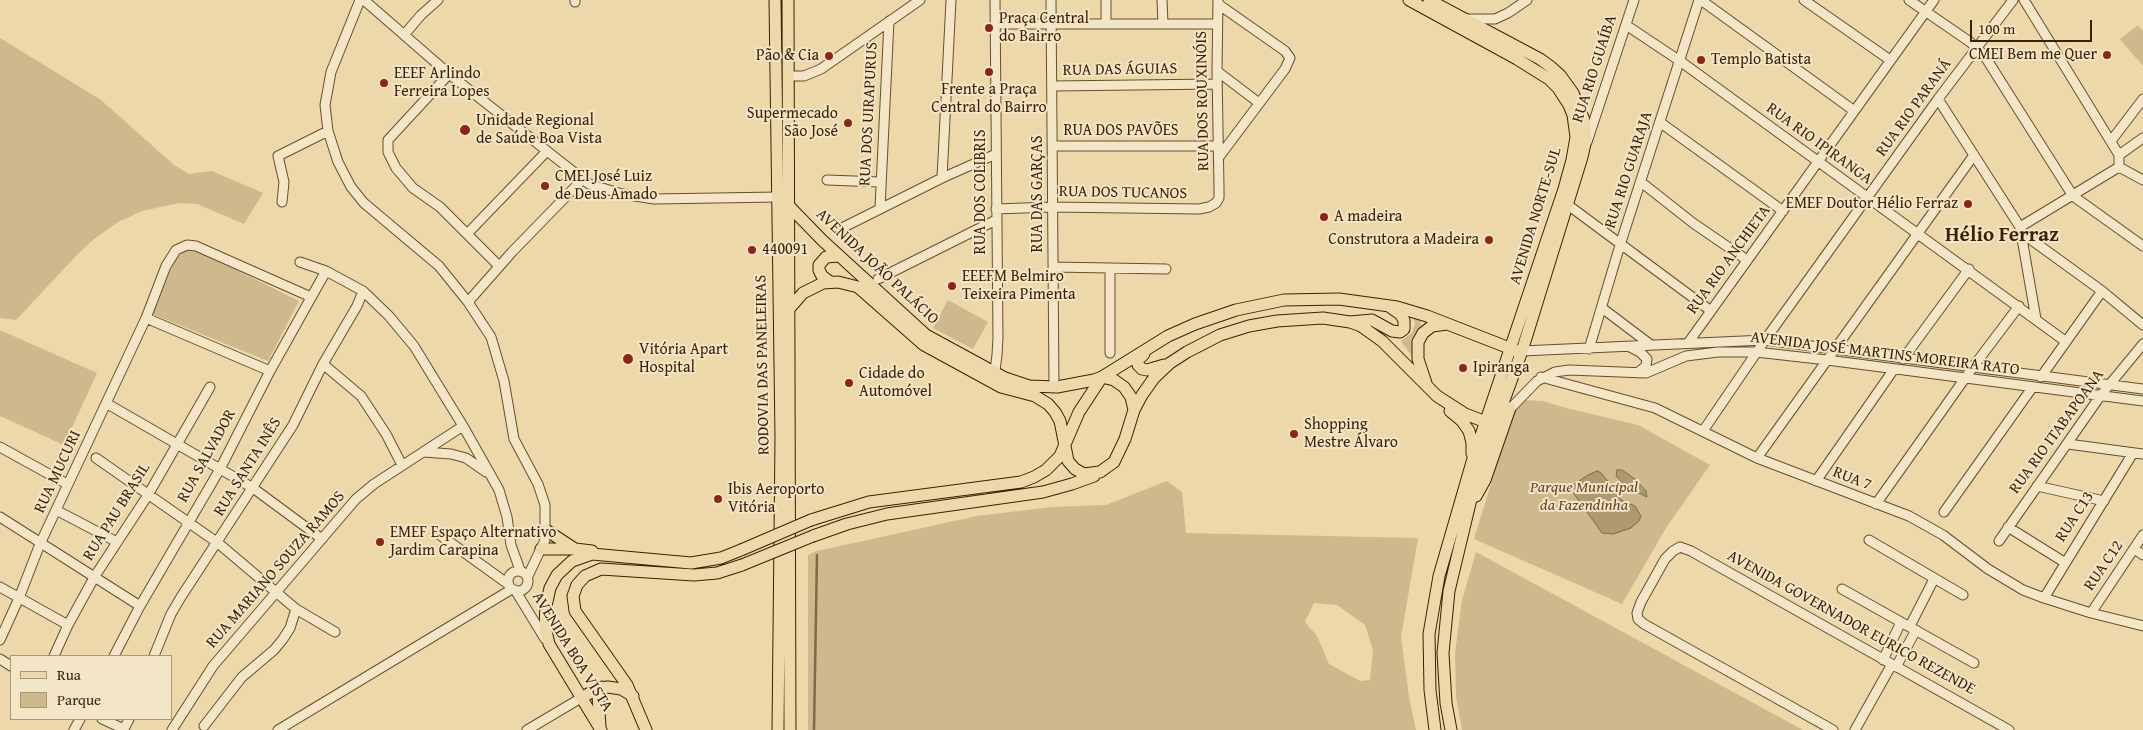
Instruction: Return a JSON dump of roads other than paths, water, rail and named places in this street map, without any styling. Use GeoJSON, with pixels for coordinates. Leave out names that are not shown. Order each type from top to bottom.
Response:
{"type":"FeatureCollection","features":[{"type":"Feature","properties":{"kind":"main road","name":"RODOVIA DAS PANELEIRAS"},"geometry":{"type":"LineString","coordinates":[[775,0],[783,88],[789,206],[790,730]]}},
{"type":"Feature","properties":{"kind":"main road","name":"RODOVIA DAS PANELEIRAS"},"geometry":{"type":"LineString","coordinates":[[778,730],[781,437],[778,197],[783,88],[788,76],[788,0]]}},
{"type":"Feature","properties":{"kind":"main road","name":"AVENIDA NORTE-SUL"},"geometry":{"type":"LineString","coordinates":[[1409,0],[1537,70],[1558,88],[1573,115],[1576,137],[1572,160],[1516,350]]}},
{"type":"Feature","properties":{"kind":"main road","name":"AVENIDA NORTE-SUL"},"geometry":{"type":"LineString","coordinates":[[1429,0],[1540,59],[1560,75],[1582,112],[1585,146],[1568,205],[1516,350]]}},
{"type":"Feature","properties":{"kind":"main road","name":"AVENIDA JOÃO PALÁCIO"},"geometry":{"type":"LineString","coordinates":[[789,206],[839,256],[926,335],[1011,390],[1035,396],[1048,404],[1058,416],[1068,461],[1075,469],[1090,475],[1100,472]]}},
{"type":"Feature","properties":{"kind":"main road"},"geometry":{"type":"LineString","coordinates":[[830,282],[819,270],[819,265],[826,257],[839,256]]}},
{"type":"Feature","properties":{"kind":"main road","name":"AVENIDA JOÃO PALÁCIO"},"geometry":{"type":"LineString","coordinates":[[790,309],[798,297],[810,288],[830,282],[852,285],[865,291],[918,341],[994,378],[1038,387],[1054,388],[1075,385],[1102,376],[1168,336],[1220,315],[1278,301],[1339,299],[1386,305],[1408,310],[1516,350]]}},
{"type":"Feature","properties":{"kind":"main road"},"geometry":{"type":"LineString","coordinates":[[1168,336],[1140,357],[1137,361],[1138,367],[1147,370],[1159,368],[1220,335],[1265,323],[1323,318],[1350,322],[1372,320],[1392,330],[1402,331],[1405,324],[1402,317],[1386,305]]}},
{"type":"Feature","properties":{"kind":"main road"},"geometry":{"type":"LineString","coordinates":[[1350,322],[1382,341],[1438,396],[1460,411],[1491,422]]}},
{"type":"Feature","properties":{"kind":"main road"},"geometry":{"type":"LineString","coordinates":[[1428,387],[1418,359],[1418,342],[1423,333],[1432,326],[1448,324]]}},
{"type":"Feature","properties":{"kind":"main road"},"geometry":{"type":"LineString","coordinates":[[1450,730],[1443,677],[1444,626],[1449,591],[1491,422],[1516,350]]}},
{"type":"Feature","properties":{"kind":"main road"},"geometry":{"type":"LineString","coordinates":[[1100,472],[1110,466],[1117,457],[1134,410],[1154,378],[1178,357]]}},
{"type":"Feature","properties":{"kind":"main road"},"geometry":{"type":"LineString","coordinates":[[541,549],[575,549],[681,563],[721,558],[811,520],[850,507],[879,500],[1028,480],[1051,466],[1060,456],[1079,412],[1102,376],[1114,380],[1124,387],[1131,397],[1134,410]]}},
{"type":"Feature","properties":{"kind":"main road"},"geometry":{"type":"LineString","coordinates":[[1438,396],[1444,406],[1462,421],[1469,431],[1472,443],[1472,462]]}},
{"type":"Feature","properties":{"kind":"main road"},"geometry":{"type":"LineString","coordinates":[[1471,504],[1485,480],[1510,408]]}},
{"type":"Feature","properties":{"kind":"main road"},"geometry":{"type":"LineString","coordinates":[[1435,730],[1428,660],[1432,610],[1448,540],[1472,462],[1491,422]]}},
{"type":"Feature","properties":{"kind":"main road","name":"AVENIDA BOA VISTA"},"geometry":{"type":"LineString","coordinates":[[646,730],[633,696],[621,674],[575,611],[573,596],[580,580],[590,573],[601,570],[694,575],[718,572],[742,565],[846,524],[887,514],[1043,492],[1072,484],[1100,472]]}},
{"type":"Feature","properties":{"kind":"main road"},"geometry":{"type":"LineString","coordinates":[[546,530],[575,549]]}},
{"type":"Feature","properties":{"kind":"main road"},"geometry":{"type":"LineString","coordinates":[[549,644],[545,626],[546,606],[553,581],[561,570],[572,561],[592,554],[638,558]]}},
{"type":"Feature","properties":{"kind":"main road","name":"AVENIDA BOA VISTA"},"geometry":{"type":"LineString","coordinates":[[549,644],[600,730]]}},
{"type":"Feature","properties":{"kind":"main road"},"geometry":{"type":"LineString","coordinates":[[581,698],[591,691],[602,687],[621,690],[633,696]]}},
{"type":"Feature","properties":{"kind":"main road"},"geometry":{"type":"LineString","coordinates":[[600,730],[598,696],[602,687]]}},
{"type":"Feature","properties":{"kind":"street","name":"AVENIDA BOA VISTA"},"geometry":{"type":"LineString","coordinates":[[360,0],[331,72],[326,106],[328,131],[338,162],[351,187],[364,203],[439,266],[468,302],[491,337],[504,381],[514,439],[545,504],[546,530],[541,549],[524,573]]}},
{"type":"Feature","properties":{"kind":"street"},"geometry":{"type":"LineString","coordinates":[[364,0],[449,74],[582,180],[622,194],[654,199],[778,197]]}},
{"type":"Feature","properties":{"kind":"street"},"geometry":{"type":"LineString","coordinates":[[404,35],[421,15],[438,0]]}},
{"type":"Feature","properties":{"kind":"street"},"geometry":{"type":"LineString","coordinates":[[788,76],[800,76],[816,72],[920,0]]}},
{"type":"Feature","properties":{"kind":"street"},"geometry":{"type":"LineString","coordinates":[[942,178],[951,0]]}},
{"type":"Feature","properties":{"kind":"street","name":"RUA DOS COLIBRIS"},"geometry":{"type":"LineString","coordinates":[[994,378],[998,338],[995,0]]}},
{"type":"Feature","properties":{"kind":"street","name":"RUA DAS GARÇAS"},"geometry":{"type":"LineString","coordinates":[[1051,0],[1054,388]]}},
{"type":"Feature","properties":{"kind":"street"},"geometry":{"type":"LineString","coordinates":[[1106,0],[1106,24]]}},
{"type":"Feature","properties":{"kind":"street"},"geometry":{"type":"LineString","coordinates":[[1162,0],[1163,24]]}},
{"type":"Feature","properties":{"kind":"street"},"geometry":{"type":"LineString","coordinates":[[1465,19],[1495,19],[1527,0]]}},
{"type":"Feature","properties":{"kind":"street","name":"RUA RIO GUAÍBA"},"geometry":{"type":"LineString","coordinates":[[1585,146],[1634,0]]}},
{"type":"Feature","properties":{"kind":"street"},"geometry":{"type":"LineString","coordinates":[[1700,0],[1853,110]]}},
{"type":"Feature","properties":{"kind":"street","name":"RUA RIO GUARAJA"},"geometry":{"type":"LineString","coordinates":[[1589,349],[1620,245],[1700,0]]}},
{"type":"Feature","properties":{"kind":"street"},"geometry":{"type":"LineString","coordinates":[[1804,0],[1890,60]]}},
{"type":"Feature","properties":{"kind":"street"},"geometry":{"type":"LineString","coordinates":[[1910,0],[1977,48],[1990,64],[2073,196],[2141,242]]}},
{"type":"Feature","properties":{"kind":"street","name":"RUA RIO ANCHIETA"},"geometry":{"type":"LineString","coordinates":[[1688,343],[1853,110],[1934,0]]}},
{"type":"Feature","properties":{"kind":"street","name":"RUA RIO PARANÁ"},"geometry":{"type":"LineString","coordinates":[[1702,431],[1756,352],[1938,99],[2013,0]]}},
{"type":"Feature","properties":{"kind":"street"},"geometry":{"type":"LineString","coordinates":[[2024,0],[2119,155],[2119,167]]}},
{"type":"Feature","properties":{"kind":"street"},"geometry":{"type":"LineString","coordinates":[[1218,2],[1285,51],[1290,58],[1288,64],[1219,157]]}},
{"type":"Feature","properties":{"kind":"street","name":"RUA DOS ROUXINÓIS"},"geometry":{"type":"LineString","coordinates":[[1217,201],[1219,157],[1217,84],[1218,2]]}},
{"type":"Feature","properties":{"kind":"street","name":"RUA DOS UIRAPURUS"},"geometry":{"type":"LineString","coordinates":[[880,208],[889,21]]}},
{"type":"Feature","properties":{"kind":"street"},"geometry":{"type":"LineString","coordinates":[[995,24],[1217,24]]}},
{"type":"Feature","properties":{"kind":"street","name":"RUA RIO IPIRANGA"},"geometry":{"type":"LineString","coordinates":[[1626,25],[1680,61],[1917,234],[1969,269],[2065,341]]}},
{"type":"Feature","properties":{"kind":"street"},"geometry":{"type":"LineString","coordinates":[[1217,71],[1259,103]]}},
{"type":"Feature","properties":{"kind":"street"},"geometry":{"type":"LineString","coordinates":[[449,74],[388,140],[388,152],[396,168],[413,188],[440,207],[499,266]]}},
{"type":"Feature","properties":{"kind":"street","name":"RUA DAS ÁGUIAS"},"geometry":{"type":"LineString","coordinates":[[1052,86],[1217,84]]}},
{"type":"Feature","properties":{"kind":"street"},"geometry":{"type":"LineString","coordinates":[[1938,99],[2021,230],[2102,291],[2143,325]]}},
{"type":"Feature","properties":{"kind":"street"},"geometry":{"type":"LineString","coordinates":[[2111,141],[2143,99]]}},
{"type":"Feature","properties":{"kind":"street"},"geometry":{"type":"LineString","coordinates":[[1661,124],[1783,210]]}},
{"type":"Feature","properties":{"kind":"street"},"geometry":{"type":"LineString","coordinates":[[282,202],[284,182],[278,156],[328,131]]}},
{"type":"Feature","properties":{"kind":"street"},"geometry":{"type":"LineString","coordinates":[[2119,155],[2143,138]]}},
{"type":"Feature","properties":{"kind":"street","name":"RUA DOS PAVÕES"},"geometry":{"type":"LineString","coordinates":[[1053,146],[1219,146]]}},
{"type":"Feature","properties":{"kind":"street"},"geometry":{"type":"LineString","coordinates":[[468,233],[547,151]]}},
{"type":"Feature","properties":{"kind":"street"},"geometry":{"type":"LineString","coordinates":[[838,230],[942,178],[996,154]]}},
{"type":"Feature","properties":{"kind":"street"},"geometry":{"type":"LineString","coordinates":[[1757,458],[1974,156]]}},
{"type":"Feature","properties":{"kind":"street"},"geometry":{"type":"LineString","coordinates":[[2021,230],[2119,167]]}},
{"type":"Feature","properties":{"kind":"street"},"geometry":{"type":"LineString","coordinates":[[2119,167],[2143,180]]}},
{"type":"Feature","properties":{"kind":"street"},"geometry":{"type":"LineString","coordinates":[[468,302],[499,266],[582,180]]}},
{"type":"Feature","properties":{"kind":"street"},"geometry":{"type":"LineString","coordinates":[[827,180],[880,182]]}},
{"type":"Feature","properties":{"kind":"street"},"geometry":{"type":"LineString","coordinates":[[1641,182],[1693,223],[1747,260]]}},
{"type":"Feature","properties":{"kind":"street","name":"RUA DOS TUCANOS"},"geometry":{"type":"LineString","coordinates":[[996,209],[1052,207],[1199,209],[1209,207],[1217,201]]}},
{"type":"Feature","properties":{"kind":"street"},"geometry":{"type":"LineString","coordinates":[[1568,205],[1711,311]]}},
{"type":"Feature","properties":{"kind":"street"},"geometry":{"type":"LineString","coordinates":[[878,279],[996,220]]}},
{"type":"Feature","properties":{"kind":"street"},"geometry":{"type":"LineString","coordinates":[[2021,230],[2036,318]]}},
{"type":"Feature","properties":{"kind":"street","name":"RUA MUCURI"},"geometry":{"type":"LineString","coordinates":[[0,640],[20,598],[40,544],[67,484],[146,318],[166,266],[176,250],[188,245],[196,246],[311,297]]}},
{"type":"Feature","properties":{"kind":"street"},"geometry":{"type":"LineString","coordinates":[[300,262],[326,271],[363,290],[389,316],[414,346],[492,476],[504,504],[511,545],[511,584]]}},
{"type":"Feature","properties":{"kind":"street"},"geometry":{"type":"LineString","coordinates":[[1053,267],[1166,268]]}},
{"type":"Feature","properties":{"kind":"street"},"geometry":{"type":"LineString","coordinates":[[1110,269],[1110,353]]}},
{"type":"Feature","properties":{"kind":"street"},"geometry":{"type":"LineString","coordinates":[[1903,358],[1969,269]]}},
{"type":"Feature","properties":{"kind":"street","name":"RUA SALVADOR"},"geometry":{"type":"LineString","coordinates":[[115,655],[140,606],[220,469],[270,370],[326,271]]}},
{"type":"Feature","properties":{"kind":"street","name":"RUA SANTA INÊS"},"geometry":{"type":"LineString","coordinates":[[154,655],[181,597],[202,563],[218,543],[293,425],[323,364],[342,334],[363,290]]}},
{"type":"Feature","properties":{"kind":"street"},"geometry":{"type":"LineString","coordinates":[[2041,377],[2102,291]]}},
{"type":"Feature","properties":{"kind":"street"},"geometry":{"type":"LineString","coordinates":[[1876,504],[1973,367],[2019,306]]}},
{"type":"Feature","properties":{"kind":"street"},"geometry":{"type":"LineString","coordinates":[[1602,308],[1651,345]]}},
{"type":"Feature","properties":{"kind":"street"},"geometry":{"type":"LineString","coordinates":[[146,318],[270,370]]}},
{"type":"Feature","properties":{"kind":"street","name":"AVENIDA JOSÉ MARTINS MOREIRA RATO"},"geometry":{"type":"LineString","coordinates":[[1516,350],[1589,349],[1765,340],[2143,389]]}},
{"type":"Feature","properties":{"kind":"street","name":"RUA RIO ITABAPOANA"},"geometry":{"type":"LineString","coordinates":[[1999,541],[2109,384],[2143,344]]}},
{"type":"Feature","properties":{"kind":"street"},"geometry":{"type":"LineString","coordinates":[[1629,347],[1640,352],[1647,359],[1646,366],[1637,373]]}},
{"type":"Feature","properties":{"kind":"street","name":"AVENIDA JOSÉ MARTINS MOREIRA RATO"},"geometry":{"type":"LineString","coordinates":[[1491,422],[1510,408],[1542,377],[1555,372],[1569,370],[1637,373],[1652,371],[1696,353],[1756,352],[2143,401]]}},
{"type":"Feature","properties":{"kind":"street"},"geometry":{"type":"LineString","coordinates":[[323,364],[361,396],[386,434],[402,465]]}},
{"type":"Feature","properties":{"kind":"street"},"geometry":{"type":"LineString","coordinates":[[1816,481],[1894,369]]}},
{"type":"Feature","properties":{"kind":"street","name":"RUA 7"},"geometry":{"type":"LineString","coordinates":[[1542,377],[1648,406],[1757,458],[1909,516],[1927,526],[2005,580],[2044,598],[2091,613],[2143,626]]}},
{"type":"Feature","properties":{"kind":"street","name":"RUA PAU BRASIL"},"geometry":{"type":"LineString","coordinates":[[54,655],[68,625],[95,576],[148,494],[210,387]]}},
{"type":"Feature","properties":{"kind":"street"},"geometry":{"type":"LineString","coordinates":[[1944,512],[2032,388]]}},
{"type":"Feature","properties":{"kind":"street"},"geometry":{"type":"LineString","coordinates":[[106,404],[253,488],[322,539]]}},
{"type":"Feature","properties":{"kind":"street","name":"RUA MARIANO SOUZA RAMOS"},"geometry":{"type":"LineString","coordinates":[[172,730],[213,666],[362,494],[402,465],[463,426]]}},
{"type":"Feature","properties":{"kind":"street"},"geometry":{"type":"LineString","coordinates":[[2068,444],[2143,454]]}},
{"type":"Feature","properties":{"kind":"street"},"geometry":{"type":"LineString","coordinates":[[0,447],[67,484]]}},
{"type":"Feature","properties":{"kind":"street"},"geometry":{"type":"LineString","coordinates":[[424,452],[451,454],[466,458],[478,464],[492,476]]}},
{"type":"Feature","properties":{"kind":"street","name":"RUA C13"},"geometry":{"type":"LineString","coordinates":[[2044,598],[2064,562],[2133,453]]}},
{"type":"Feature","properties":{"kind":"street"},"geometry":{"type":"LineString","coordinates":[[96,458],[218,543],[296,609],[335,632]]}},
{"type":"Feature","properties":{"kind":"street"},"geometry":{"type":"LineString","coordinates":[[2037,486],[2104,500]]}},
{"type":"Feature","properties":{"kind":"street"},"geometry":{"type":"LineString","coordinates":[[56,510],[117,542]]}},
{"type":"Feature","properties":{"kind":"street"},"geometry":{"type":"LineString","coordinates":[[0,518],[140,606]]}},
{"type":"Feature","properties":{"kind":"street"},"geometry":{"type":"LineString","coordinates":[[2008,527],[2064,562]]}},
{"type":"Feature","properties":{"kind":"street"},"geometry":{"type":"LineString","coordinates":[[440,535],[521,591],[529,582],[511,545]]}},
{"type":"Feature","properties":{"kind":"street","name":"RUA C12"},"geometry":{"type":"LineString","coordinates":[[2091,613],[2143,535]]}},
{"type":"Feature","properties":{"kind":"street"},"geometry":{"type":"LineString","coordinates":[[1869,540],[1963,595]]}},
{"type":"Feature","properties":{"kind":"street","name":"AVENIDA GOVERNADOR EURICO REZENDE"},"geometry":{"type":"LineString","coordinates":[[1833,730],[1641,621],[1637,616],[1641,602],[1665,559],[1677,548],[1691,550],[2009,730]]}},
{"type":"Feature","properties":{"kind":"street"},"geometry":{"type":"LineString","coordinates":[[2134,549],[2143,555]]}},
{"type":"Feature","properties":{"kind":"street"},"geometry":{"type":"LineString","coordinates":[[278,730],[511,584],[514,571],[524,573]]}},
{"type":"Feature","properties":{"kind":"street"},"geometry":{"type":"LineString","coordinates":[[1855,730],[1934,579]]}},
{"type":"Feature","properties":{"kind":"street","name":"AVENIDA BOA VISTA"},"geometry":{"type":"LineString","coordinates":[[511,584],[549,644]]}},
{"type":"Feature","properties":{"kind":"street"},"geometry":{"type":"LineString","coordinates":[[0,587],[68,625]]}},
{"type":"Feature","properties":{"kind":"street"},"geometry":{"type":"LineString","coordinates":[[1842,590],[1974,663]]}},
{"type":"Feature","properties":{"kind":"street"},"geometry":{"type":"LineString","coordinates":[[204,726],[242,677],[274,650],[283,639],[290,628],[296,609]]}},
{"type":"Feature","properties":{"kind":"street"},"geometry":{"type":"LineString","coordinates":[[1890,664],[1909,626]]}},
{"type":"Feature","properties":{"kind":"street"},"geometry":{"type":"LineString","coordinates":[[527,730],[581,698]]}},
{"type":"Feature","properties":{"kind":"street"},"geometry":{"type":"LineString","coordinates":[[104,720],[124,729]]}},
{"type":"Feature","properties":{"kind":"waterway"},"geometry":{"type":"LineString","coordinates":[[814,730],[817,555]]}},
{"type":"Feature","properties":{"kind":"place","name":"Praça Central do Bairro"},"geometry":{"type":"Point","coordinates":[989,28]}},
{"type":"Feature","properties":{"kind":"place","name":"CMEI Bem me Quer"},"geometry":{"type":"Point","coordinates":[2107,55]}},
{"type":"Feature","properties":{"kind":"place","name":"Pão & Cia"},"geometry":{"type":"Point","coordinates":[829,56]}},
{"type":"Feature","properties":{"kind":"place","name":"Templo Batista"},"geometry":{"type":"Point","coordinates":[1701,60]}},
{"type":"Feature","properties":{"kind":"place","name":"Frente a Praça Central do Bairro"},"geometry":{"type":"Point","coordinates":[989,72]}},
{"type":"Feature","properties":{"kind":"place","name":"EEEF Arlindo Ferreira Lopes"},"geometry":{"type":"Point","coordinates":[384,83]}},
{"type":"Feature","properties":{"kind":"place","name":"Supermecado São José"},"geometry":{"type":"Point","coordinates":[848,123]}},
{"type":"Feature","properties":{"kind":"place","name":"Unidade Regional de Saúde Boa Vista"},"geometry":{"type":"Point","coordinates":[465,130]}},
{"type":"Feature","properties":{"kind":"place","name":"CMEI José Luiz de Deus Amado"},"geometry":{"type":"Point","coordinates":[545,186]}},
{"type":"Feature","properties":{"kind":"place","name":"EMEF Doutor Hélio Ferraz"},"geometry":{"type":"Point","coordinates":[1968,204]}},
{"type":"Feature","properties":{"kind":"place","name":"A madeira"},"geometry":{"type":"Point","coordinates":[1324,217]}},
{"type":"Feature","properties":{"kind":"place","name":"Construtora a Madeira"},"geometry":{"type":"Point","coordinates":[1489,240]}},
{"type":"Feature","properties":{"kind":"place","name":"440091"},"geometry":{"type":"Point","coordinates":[752,250]}},
{"type":"Feature","properties":{"kind":"place","name":"EEEFM Belmiro Teixeira Pimenta"},"geometry":{"type":"Point","coordinates":[952,286]}},
{"type":"Feature","properties":{"kind":"place","name":"Vitória Apart Hospital"},"geometry":{"type":"Point","coordinates":[628,359]}},
{"type":"Feature","properties":{"kind":"place","name":"Ipiranga"},"geometry":{"type":"Point","coordinates":[1463,368]}},
{"type":"Feature","properties":{"kind":"place","name":"Cidade do Automóvel"},"geometry":{"type":"Point","coordinates":[849,383]}},
{"type":"Feature","properties":{"kind":"place","name":"Shopping Mestre Álvaro"},"geometry":{"type":"Point","coordinates":[1294,434]}},
{"type":"Feature","properties":{"kind":"place","name":"Ibis Aeroporto Vitória"},"geometry":{"type":"Point","coordinates":[718,499]}},
{"type":"Feature","properties":{"kind":"place","name":"EMEF Espaço Alternativo Jardim Carapina"},"geometry":{"type":"Point","coordinates":[380,542]}},
{"type":"Feature","properties":{"kind":"district","name":"Hélio Ferraz"},"geometry":{"type":"Point","coordinates":[2002,236]}},
{"type":"Feature","properties":{"kind":"park label","name":"Parque Municipal da Fazendinha"},"geometry":{"type":"Point","coordinates":[1584,497]}}]}
